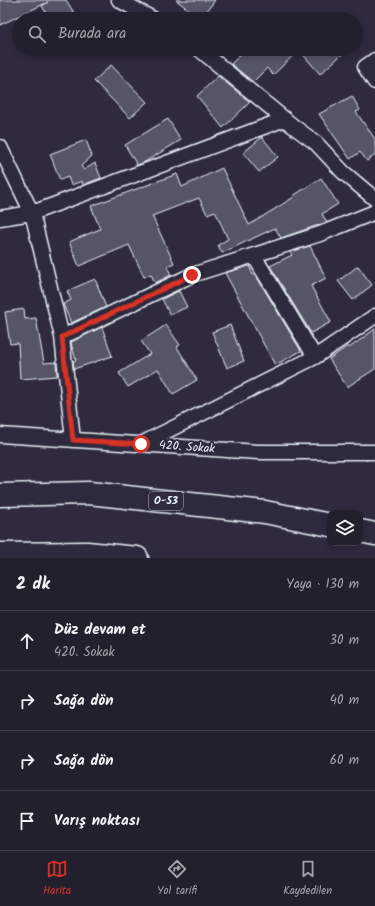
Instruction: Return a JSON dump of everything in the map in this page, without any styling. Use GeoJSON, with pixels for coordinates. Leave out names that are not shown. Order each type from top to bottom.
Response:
{"type":"FeatureCollection","features":[{"type":"Feature","properties":{"kind":"highway","name":"O-53"},"geometry":{"type":"LineString","coordinates":[[0,495],[89,493],[265,512],[327,524]]}},
{"type":"Feature","properties":{"kind":"highway"},"geometry":{"type":"LineString","coordinates":[[363,532],[375,534]]}},
{"type":"Feature","properties":{"kind":"highway"},"geometry":{"type":"LineString","coordinates":[[0,554],[87,552],[137,558]]}},
{"type":"Feature","properties":{"kind":"street"},"geometry":{"type":"LineString","coordinates":[[119,0],[140,12]]}},
{"type":"Feature","properties":{"kind":"street"},"geometry":{"type":"LineString","coordinates":[[208,56],[316,143],[343,172],[375,200]]}},
{"type":"Feature","properties":{"kind":"street"},"geometry":{"type":"LineString","coordinates":[[375,60],[365,68],[375,82]]}},
{"type":"Feature","properties":{"kind":"street"},"geometry":{"type":"LineString","coordinates":[[0,218],[32,213],[285,119]]}},
{"type":"Feature","properties":{"kind":"street"},"geometry":{"type":"LineString","coordinates":[[0,147],[32,213],[62,337],[73,440]]}},
{"type":"Feature","properties":{"kind":"street"},"geometry":{"type":"LineString","coordinates":[[62,337],[192,275],[320,234],[375,212]]}},
{"type":"Feature","properties":{"kind":"street"},"geometry":{"type":"LineString","coordinates":[[254,256],[315,357]]}},
{"type":"Feature","properties":{"kind":"street"},"geometry":{"type":"LineString","coordinates":[[141,444],[315,357],[375,316]]}},
{"type":"Feature","properties":{"kind":"street","name":"420. Sokak"},"geometry":{"type":"LineString","coordinates":[[0,435],[258,452],[375,452]]}},
{"type":"Feature","properties":{"kind":"building"},"geometry":{"type":"Polygon","coordinates":[[[0,0],[66,0],[74,12],[46,12],[42,6],[48,2],[27,12],[12,12],[12,19],[0,25],[0,0]]]}},
{"type":"Feature","properties":{"kind":"building"},"geometry":{"type":"Polygon","coordinates":[[[176,0],[215,0],[206,12],[192,12],[176,0]]]}},
{"type":"Feature","properties":{"kind":"building"},"geometry":{"type":"Polygon","coordinates":[[[239,56],[293,56],[273,75],[267,68],[253,82],[231,64],[239,56]]]}},
{"type":"Feature","properties":{"kind":"building"},"geometry":{"type":"Polygon","coordinates":[[[304,56],[340,56],[320,74],[304,56]]]}},
{"type":"Feature","properties":{"kind":"building"},"geometry":{"type":"Polygon","coordinates":[[[111,65],[147,102],[130,118],[94,81],[111,65]]]}},
{"type":"Feature","properties":{"kind":"building"},"geometry":{"type":"Polygon","coordinates":[[[218,76],[250,102],[223,128],[197,96],[218,76]]]}},
{"type":"Feature","properties":{"kind":"building"},"geometry":{"type":"Polygon","coordinates":[[[352,96],[360,110],[356,112],[375,139],[375,155],[367,161],[360,152],[350,159],[319,114],[352,96]]]}},
{"type":"Feature","properties":{"kind":"building"},"geometry":{"type":"Polygon","coordinates":[[[168,119],[181,140],[143,163],[137,165],[125,145],[168,119]]]}},
{"type":"Feature","properties":{"kind":"building"},"geometry":{"type":"Polygon","coordinates":[[[262,137],[278,157],[259,172],[243,153],[262,137]]]}},
{"type":"Feature","properties":{"kind":"building"},"geometry":{"type":"Polygon","coordinates":[[[86,140],[92,156],[81,166],[84,170],[95,163],[101,178],[83,185],[82,181],[71,185],[68,177],[60,180],[50,154],[86,140]]]}},
{"type":"Feature","properties":{"kind":"building"},"geometry":{"type":"Polygon","coordinates":[[[222,168],[249,225],[321,178],[338,204],[322,214],[327,222],[281,238],[275,228],[222,253],[218,245],[228,239],[215,211],[207,214],[199,198],[152,216],[174,263],[167,266],[171,275],[155,283],[151,274],[144,277],[129,245],[79,266],[69,242],[100,229],[91,206],[177,174],[182,187],[222,168]]]}},
{"type":"Feature","properties":{"kind":"building"},"geometry":{"type":"Polygon","coordinates":[[[310,246],[326,278],[311,286],[331,322],[311,333],[270,266],[292,255],[290,252],[310,246]]]}},
{"type":"Feature","properties":{"kind":"building"},"geometry":{"type":"Polygon","coordinates":[[[249,266],[253,275],[255,274],[301,351],[275,365],[225,273],[249,266]]]}},
{"type":"Feature","properties":{"kind":"building"},"geometry":{"type":"Polygon","coordinates":[[[358,266],[372,285],[353,300],[338,281],[358,266]]]}},
{"type":"Feature","properties":{"kind":"building"},"geometry":{"type":"Polygon","coordinates":[[[95,279],[106,307],[71,323],[63,304],[71,300],[67,291],[95,279]]]}},
{"type":"Feature","properties":{"kind":"building"},"geometry":{"type":"Polygon","coordinates":[[[179,291],[187,307],[170,315],[162,299],[179,291]]]}},
{"type":"Feature","properties":{"kind":"building"},"geometry":{"type":"Polygon","coordinates":[[[24,309],[25,319],[36,318],[44,363],[56,362],[57,376],[20,379],[18,343],[10,344],[5,312],[24,309]]]}},
{"type":"Feature","properties":{"kind":"building"},"geometry":{"type":"Polygon","coordinates":[[[166,325],[180,345],[177,347],[197,380],[173,394],[158,369],[128,387],[119,373],[150,354],[141,341],[166,325]]]}},
{"type":"Feature","properties":{"kind":"building"},"geometry":{"type":"Polygon","coordinates":[[[230,325],[244,361],[227,368],[212,332],[230,325]]]}},
{"type":"Feature","properties":{"kind":"building"},"geometry":{"type":"Polygon","coordinates":[[[102,327],[112,356],[74,369],[73,361],[76,360],[71,342],[102,327]]]}},
{"type":"Feature","properties":{"kind":"building"},"geometry":{"type":"Polygon","coordinates":[[[375,329],[375,369],[347,387],[329,359],[348,346],[349,348],[375,329]]]}},
{"type":"Feature","properties":{"kind":"route"},"geometry":{"type":"LineString","coordinates":[[141,444],[73,440],[62,337],[192,275]]}}]}
